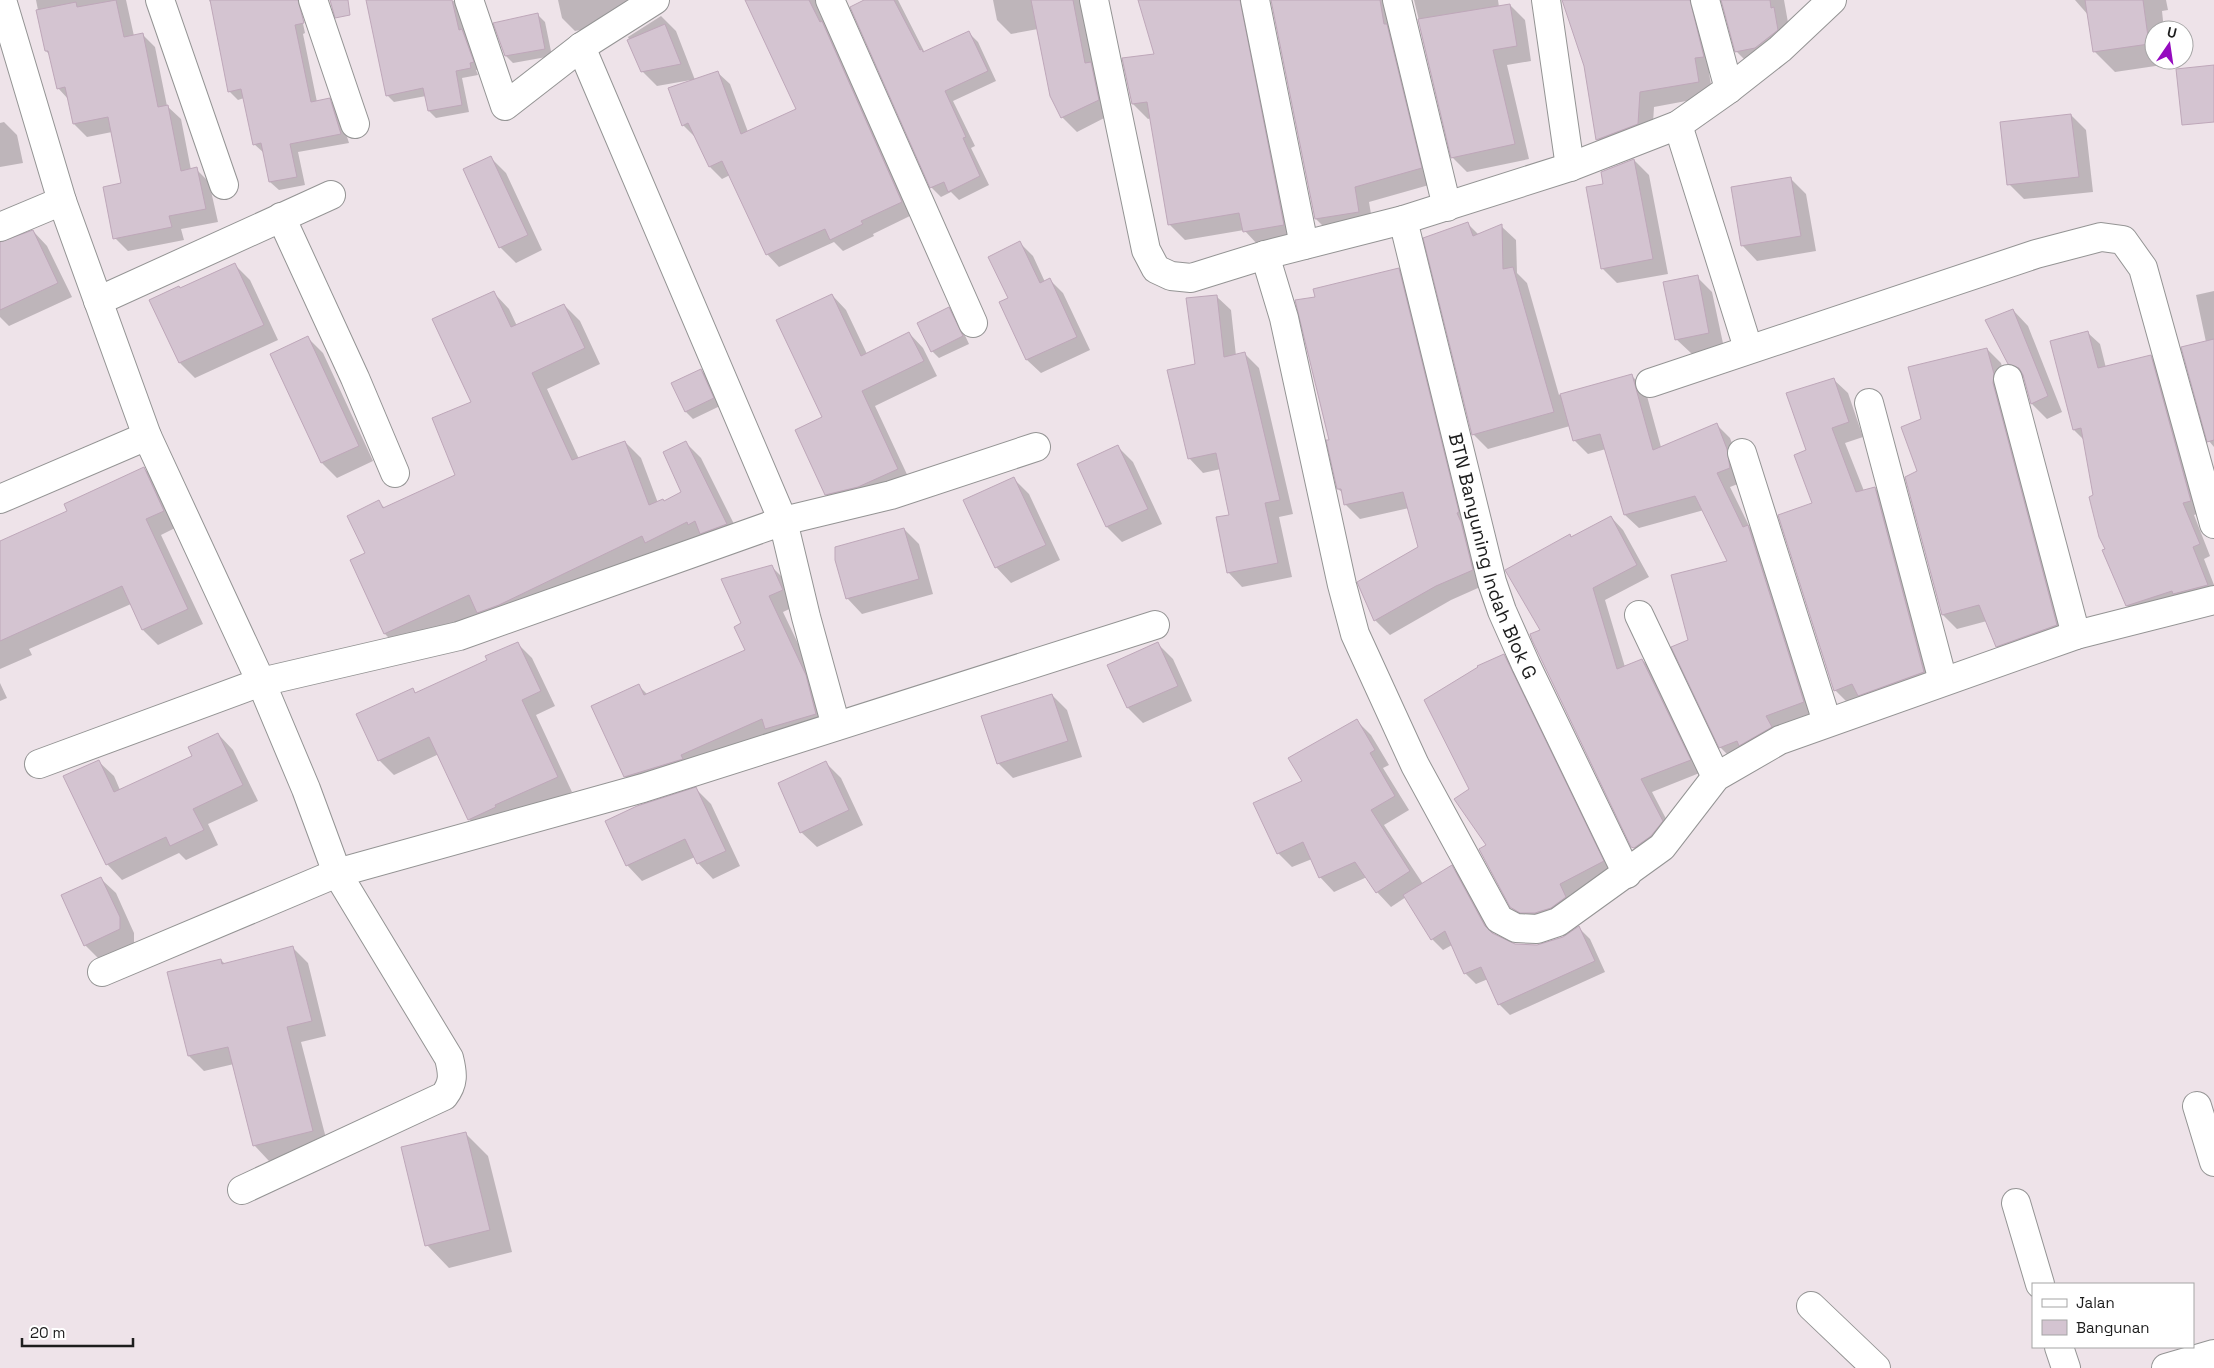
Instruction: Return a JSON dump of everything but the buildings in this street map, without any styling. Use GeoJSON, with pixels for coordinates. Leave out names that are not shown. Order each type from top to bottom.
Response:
{"type":"FeatureCollection","features":[{"type":"Feature","properties":{"kind":"street"},"geometry":{"type":"LineString","coordinates":[[2,0],[62,202],[148,436],[261,682],[306,789],[337,874],[449,1058],[453,1081],[444,1096],[242,1190]]}},
{"type":"Feature","properties":{"kind":"street"},"geometry":{"type":"LineString","coordinates":[[160,0],[224,185]]}},
{"type":"Feature","properties":{"kind":"street"},"geometry":{"type":"LineString","coordinates":[[313,0],[355,124]]}},
{"type":"Feature","properties":{"kind":"street"},"geometry":{"type":"LineString","coordinates":[[469,0],[505,106],[581,47],[655,0]]}},
{"type":"Feature","properties":{"kind":"street"},"geometry":{"type":"LineString","coordinates":[[830,0],[973,323]]}},
{"type":"Feature","properties":{"kind":"street"},"geometry":{"type":"LineString","coordinates":[[1094,0],[1146,250],[1156,269],[1171,276],[1191,278],[1265,255],[1403,220],[1570,167],[1678,125],[1729,89],[1780,48],[1832,0]]}},
{"type":"Feature","properties":{"kind":"street"},"geometry":{"type":"LineString","coordinates":[[1255,0],[1304,245]]}},
{"type":"Feature","properties":{"kind":"street"},"geometry":{"type":"LineString","coordinates":[[1398,0],[1446,206]]}},
{"type":"Feature","properties":{"kind":"street"},"geometry":{"type":"LineString","coordinates":[[1546,0],[1570,167]]}},
{"type":"Feature","properties":{"kind":"street"},"geometry":{"type":"LineString","coordinates":[[1705,0],[1729,89]]}},
{"type":"Feature","properties":{"kind":"street"},"geometry":{"type":"LineString","coordinates":[[581,47],[783,521],[806,617],[836,726]]}},
{"type":"Feature","properties":{"kind":"street"},"geometry":{"type":"LineString","coordinates":[[1678,125],[1748,348]]}},
{"type":"Feature","properties":{"kind":"street"},"geometry":{"type":"LineString","coordinates":[[98,301],[331,195]]}},
{"type":"Feature","properties":{"kind":"street"},"geometry":{"type":"LineString","coordinates":[[0,227],[62,202]]}},
{"type":"Feature","properties":{"kind":"street"},"geometry":{"type":"LineString","coordinates":[[281,217],[355,378],[395,474]]}},
{"type":"Feature","properties":{"kind":"street","name":"BTN Banyuning Indah Blok G"},"geometry":{"type":"LineString","coordinates":[[1403,220],[1492,582],[1502,611],[1526,665],[1627,874]]}},
{"type":"Feature","properties":{"kind":"street"},"geometry":{"type":"LineString","coordinates":[[1650,383],[1748,348],[1882,306],[2036,254],[2101,237],[2123,240],[2143,268],[2214,524]]}},
{"type":"Feature","properties":{"kind":"street"},"geometry":{"type":"LineString","coordinates":[[1265,255],[1284,318],[1342,584],[1356,634],[1416,765],[1499,919],[1516,928],[1537,929],[1558,922],[1627,874],[1662,847],[1716,777],[1780,740],[1826,722],[2076,635],[2214,600]]}},
{"type":"Feature","properties":{"kind":"street"},"geometry":{"type":"LineString","coordinates":[[2008,379],[2076,635]]}},
{"type":"Feature","properties":{"kind":"street"},"geometry":{"type":"LineString","coordinates":[[1869,403],[1943,681]]}},
{"type":"Feature","properties":{"kind":"street"},"geometry":{"type":"LineString","coordinates":[[0,500],[148,436]]}},
{"type":"Feature","properties":{"kind":"street"},"geometry":{"type":"LineString","coordinates":[[40,764],[261,682],[459,636],[783,521],[891,495],[1036,447]]}},
{"type":"Feature","properties":{"kind":"street"},"geometry":{"type":"LineString","coordinates":[[1742,453],[1826,722]]}},
{"type":"Feature","properties":{"kind":"street"},"geometry":{"type":"LineString","coordinates":[[1640,614],[1716,777]]}},
{"type":"Feature","properties":{"kind":"street"},"geometry":{"type":"LineString","coordinates":[[102,972],[337,874],[643,788],[1155,626]]}},
{"type":"Feature","properties":{"kind":"street"},"geometry":{"type":"LineString","coordinates":[[2197,1106],[2214,1162]]}},
{"type":"Feature","properties":{"kind":"street"},"geometry":{"type":"LineString","coordinates":[[2016,1204],[2040,1283]]}},
{"type":"Feature","properties":{"kind":"street"},"geometry":{"type":"LineString","coordinates":[[1811,1306],[1876,1368]]}},
{"type":"Feature","properties":{"kind":"street"},"geometry":{"type":"LineString","coordinates":[[2060,1348],[2066,1368]]}},
{"type":"Feature","properties":{"kind":"street"},"geometry":{"type":"LineString","coordinates":[[2166,1368],[2214,1354]]}}]}
